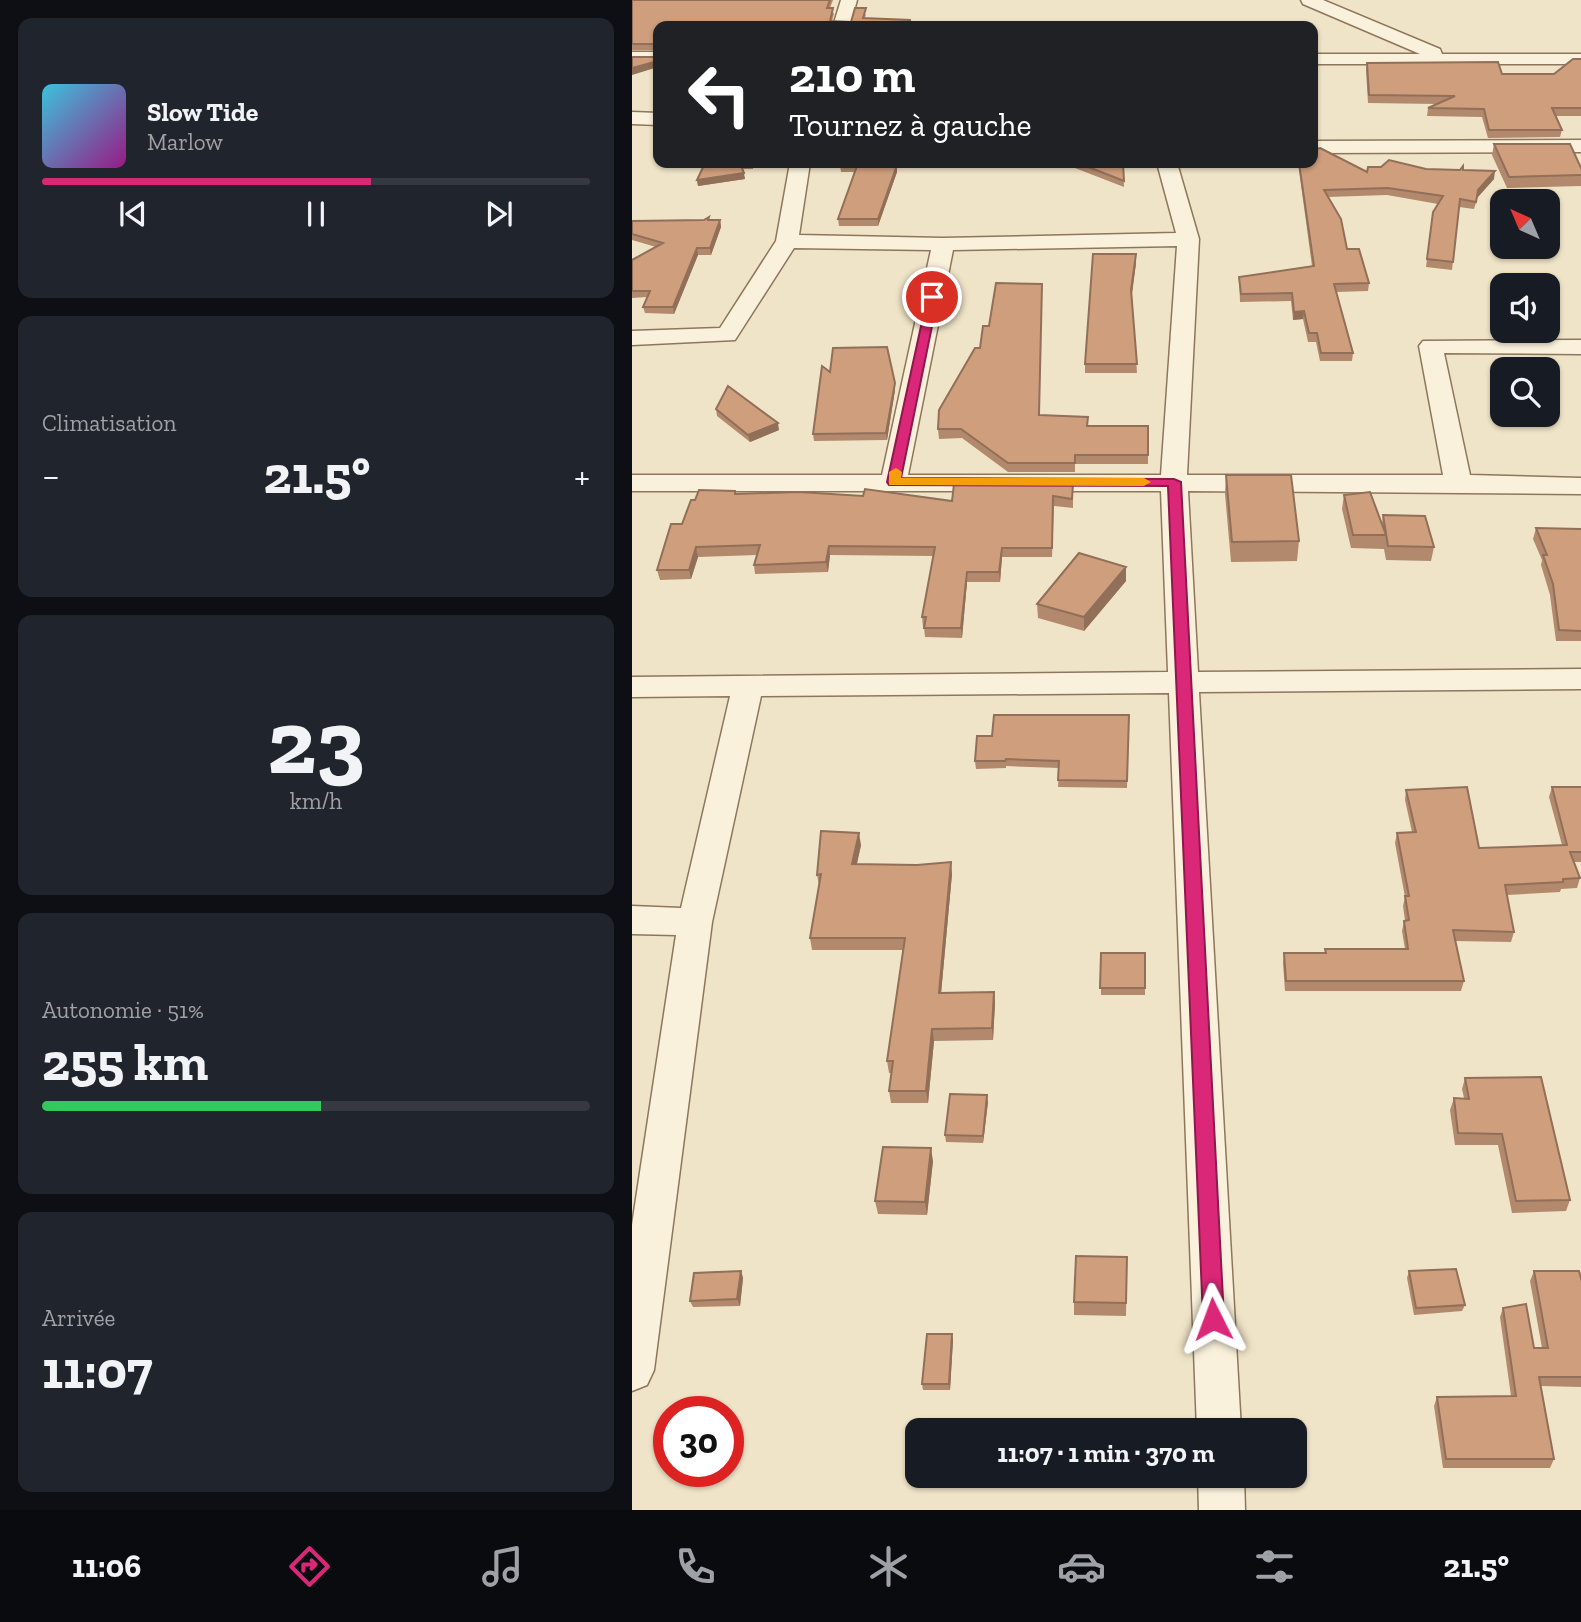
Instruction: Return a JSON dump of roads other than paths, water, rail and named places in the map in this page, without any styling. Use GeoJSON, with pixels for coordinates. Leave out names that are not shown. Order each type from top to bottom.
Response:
{"type":"FeatureCollection","features":[{"type":"Feature","properties":{"kind":"street"},"geometry":{"type":"LineString","coordinates":[[843,21],[849,0]]}},
{"type":"Feature","properties":{"kind":"street"},"geometry":{"type":"LineString","coordinates":[[1309,0],[1448,59]]}},
{"type":"Feature","properties":{"kind":"street"},"geometry":{"type":"LineString","coordinates":[[632,75],[644,57]]}},
{"type":"Feature","properties":{"kind":"street"},"geometry":{"type":"LineString","coordinates":[[1318,59],[1581,59]]}},
{"type":"Feature","properties":{"kind":"street"},"geometry":{"type":"LineString","coordinates":[[632,118],[653,119]]}},
{"type":"Feature","properties":{"kind":"street"},"geometry":{"type":"LineString","coordinates":[[1318,147],[1581,146]]}},
{"type":"Feature","properties":{"kind":"street"},"geometry":{"type":"LineString","coordinates":[[632,338],[727,335],[787,241],[800,168]]}},
{"type":"Feature","properties":{"kind":"street"},"geometry":{"type":"LineString","coordinates":[[1168,168],[1188,239],[1174,482],[1217,1418]]}},
{"type":"Feature","properties":{"kind":"street"},"geometry":{"type":"LineString","coordinates":[[787,241],[943,244],[1188,239]]}},
{"type":"Feature","properties":{"kind":"street"},"geometry":{"type":"LineString","coordinates":[[893,482],[943,244]]}},
{"type":"Feature","properties":{"kind":"street"},"geometry":{"type":"LineString","coordinates":[[1458,483],[1431,346],[1581,347]]}},
{"type":"Feature","properties":{"kind":"street"},"geometry":{"type":"LineString","coordinates":[[632,483],[1174,482],[1581,486]]}},
{"type":"Feature","properties":{"kind":"street"},"geometry":{"type":"LineString","coordinates":[[632,687],[1581,678]]}},
{"type":"Feature","properties":{"kind":"street"},"geometry":{"type":"LineString","coordinates":[[632,1370],[695,922],[748,686]]}},
{"type":"Feature","properties":{"kind":"street"},"geometry":{"type":"LineString","coordinates":[[632,919],[695,922]]}},
{"type":"Feature","properties":{"kind":"street"},"geometry":{"type":"LineString","coordinates":[[1221,1488],[1222,1510]]}}]}
